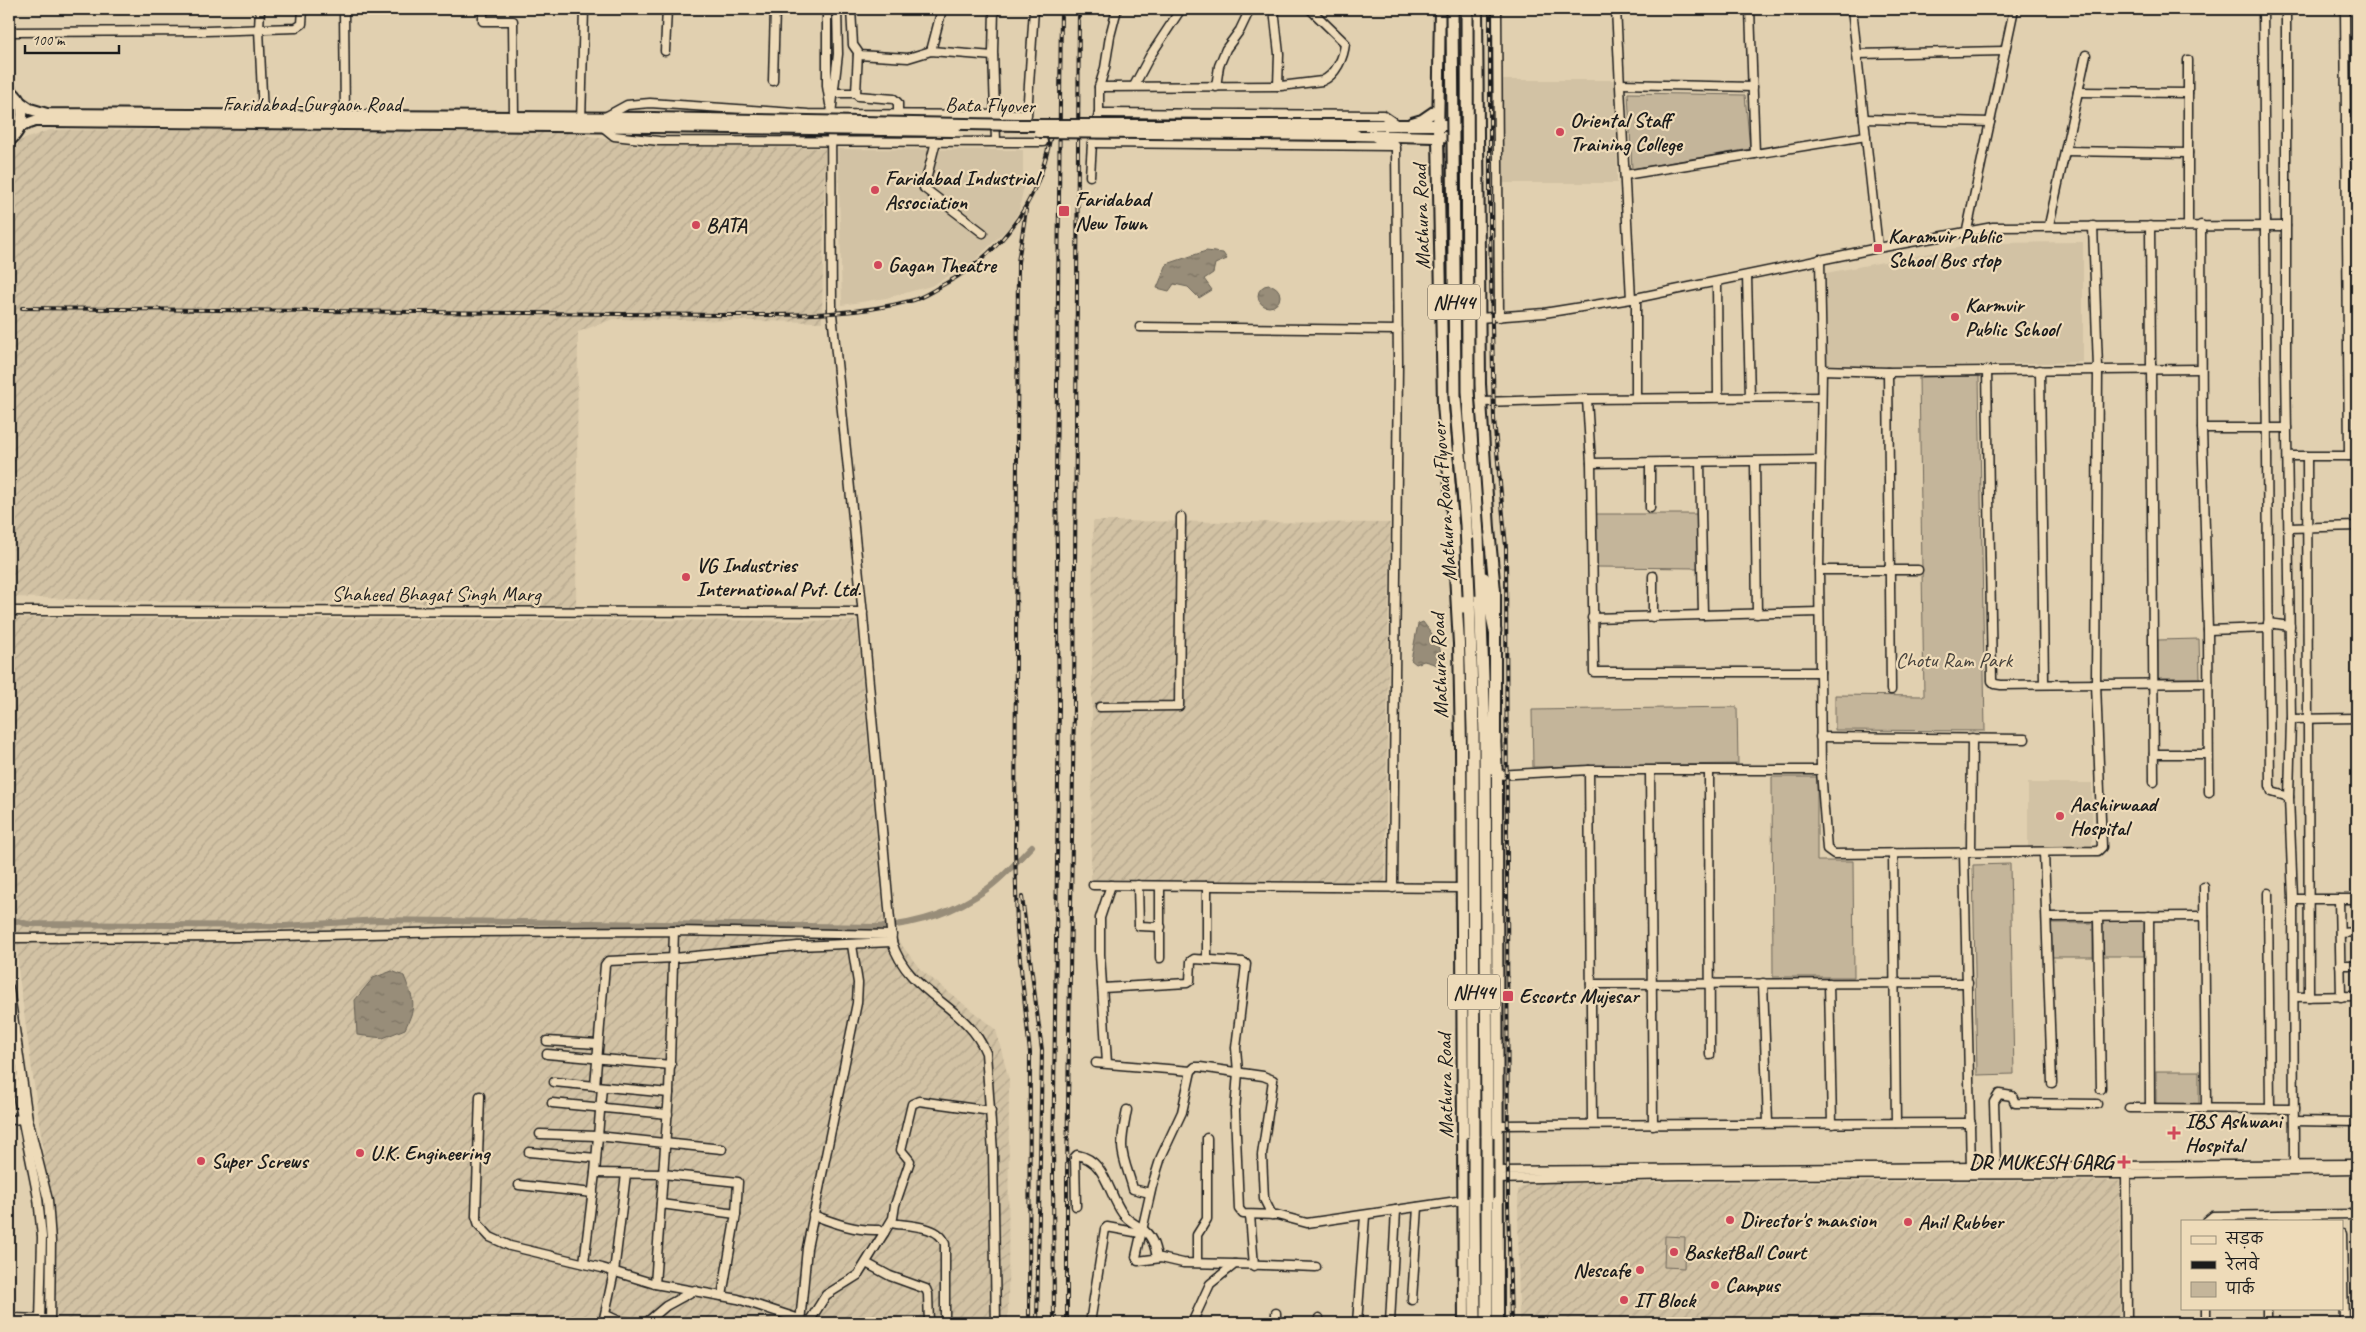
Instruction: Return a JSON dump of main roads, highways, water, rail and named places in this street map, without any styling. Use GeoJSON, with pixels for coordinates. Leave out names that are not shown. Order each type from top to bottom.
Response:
{"type":"FeatureCollection","features":[{"type":"Feature","properties":{"kind":"highway","name":"Mathura Road Flyover"},"geometry":{"type":"LineString","coordinates":[[1452,9],[1455,397],[1466,525],[1470,635],[1475,1323]]}},
{"type":"Feature","properties":{"kind":"highway","name":"Mathura Road Flyover"},"geometry":{"type":"LineString","coordinates":[[1467,9],[1468,391],[1478,557]]}},
{"type":"Feature","properties":{"kind":"highway"},"geometry":{"type":"LineString","coordinates":[[1454,527],[1463,607],[1470,635]]}},
{"type":"Feature","properties":{"kind":"highway"},"geometry":{"type":"LineString","coordinates":[[1478,557],[1492,608],[1495,632]]}},
{"type":"Feature","properties":{"kind":"highway","name":"Mathura Road"},"geometry":{"type":"LineString","coordinates":[[1478,557],[1485,733],[1485,815]]}},
{"type":"Feature","properties":{"kind":"highway"},"geometry":{"type":"LineString","coordinates":[[1485,815],[1495,737]]}},
{"type":"Feature","properties":{"kind":"highway","name":"NH44"},"geometry":{"type":"LineString","coordinates":[[1485,815],[1487,1323]]}},
{"type":"Feature","properties":{"kind":"main road","name":"Mathura Road"},"geometry":{"type":"LineString","coordinates":[[1440,9],[1438,170],[1443,404],[1454,527],[1455,594],[1460,644],[1464,1323]]}},
{"type":"Feature","properties":{"kind":"main road"},"geometry":{"type":"LineString","coordinates":[[1477,9],[1479,318],[1482,402],[1495,591],[1495,737],[1498,776],[1498,1323]]}},
{"type":"Feature","properties":{"kind":"main road"},"geometry":{"type":"LineString","coordinates":[[1438,91],[1453,104],[1471,99],[1477,89]]}},
{"type":"Feature","properties":{"kind":"main road"},"geometry":{"type":"LineString","coordinates":[[9,141],[21,126],[23,114],[20,102],[10,90]]}},
{"type":"Feature","properties":{"kind":"main road","name":"Faridabad-Gurgaon Road"},"geometry":{"type":"LineString","coordinates":[[20,102],[30,109],[47,114],[263,115],[345,119],[581,122]]}},
{"type":"Feature","properties":{"kind":"main road"},"geometry":{"type":"LineString","coordinates":[[1399,126],[1422,120],[1438,108]]}},
{"type":"Feature","properties":{"kind":"main road","name":"Faridabad-Gurgaon Road"},"geometry":{"type":"LineString","coordinates":[[21,126],[35,121],[514,117],[581,122]]}},
{"type":"Feature","properties":{"kind":"main road","name":"Bata Flyover"},"geometry":{"type":"LineString","coordinates":[[581,122],[1368,130],[1399,126]]}},
{"type":"Feature","properties":{"kind":"main road","name":"Bata Flyover"},"geometry":{"type":"LineString","coordinates":[[653,122],[1356,134],[1368,130]]}},
{"type":"Feature","properties":{"kind":"main road"},"geometry":{"type":"LineString","coordinates":[[1399,126],[1478,125]]}},
{"type":"Feature","properties":{"kind":"main road"},"geometry":{"type":"LineString","coordinates":[[1368,130],[1418,136],[1478,138]]}},
{"type":"Feature","properties":{"kind":"main road"},"geometry":{"type":"LineString","coordinates":[[1418,136],[1438,154]]}},
{"type":"Feature","properties":{"kind":"main road"},"geometry":{"type":"LineString","coordinates":[[1438,170],[1455,159],[1472,162],[1478,170]]}},
{"type":"Feature","properties":{"kind":"water"},"geometry":{"type":"Polygon","coordinates":[[[1206,251],[1223,253],[1227,259],[1215,264],[1213,273],[1204,279],[1212,290],[1199,298],[1188,287],[1174,284],[1169,291],[1157,288],[1167,264],[1206,251]]]}},
{"type":"Feature","properties":{"kind":"water"},"geometry":{"type":"Polygon","coordinates":[[[1269,285],[1277,288],[1280,296],[1277,304],[1269,307],[1261,304],[1258,296],[1261,288],[1269,285]]]}},
{"type":"Feature","properties":{"kind":"water"},"geometry":{"type":"Polygon","coordinates":[[[1423,622],[1440,648],[1441,654],[1438,665],[1424,661],[1416,664],[1411,660],[1418,624],[1423,622]]]}},
{"type":"Feature","properties":{"kind":"water"},"geometry":{"type":"Polygon","coordinates":[[[392,971],[404,976],[412,998],[413,1008],[405,1029],[383,1038],[357,1035],[355,1000],[373,978],[392,971]]]}},
{"type":"Feature","properties":{"kind":"waterway"},"geometry":{"type":"LineString","coordinates":[[9,919],[28,924],[285,926],[378,920],[878,927],[921,920],[962,905],[1005,874],[1032,846]]}},
{"type":"Feature","properties":{"kind":"railway"},"geometry":{"type":"LineString","coordinates":[[1054,1323],[1053,1173],[1059,705],[1056,481],[1061,9]]}},
{"type":"Feature","properties":{"kind":"railway"},"geometry":{"type":"LineString","coordinates":[[1067,1323],[1079,9]]}},
{"type":"Feature","properties":{"kind":"railway"},"geometry":{"type":"LineString","coordinates":[[1490,9],[1490,230],[1494,419],[1506,547],[1508,1204],[1511,1323]]}},
{"type":"Feature","properties":{"kind":"railway"},"geometry":{"type":"LineString","coordinates":[[22,308],[771,315],[819,314],[890,306],[914,300],[931,292],[964,272],[985,256],[1003,238],[1031,196],[1041,173],[1053,121]]}},
{"type":"Feature","properties":{"kind":"railway"},"geometry":{"type":"LineString","coordinates":[[1026,210],[1018,262],[1015,846],[1017,931],[1030,1053],[1029,1323]]}},
{"type":"Feature","properties":{"kind":"railway"},"geometry":{"type":"LineString","coordinates":[[1022,897],[1042,1050],[1037,1323]]}},
{"type":"Feature","properties":{"kind":"place","name":"Oriental Staff Training College"},"geometry":{"type":"Point","coordinates":[1560,132]}},
{"type":"Feature","properties":{"kind":"place","name":"Faridabad Industrial Association"},"geometry":{"type":"Point","coordinates":[875,190]}},
{"type":"Feature","properties":{"kind":"place","name":"Faridabad New Town"},"geometry":{"type":"Point","coordinates":[1064,211]}},
{"type":"Feature","properties":{"kind":"place","name":"BATA"},"geometry":{"type":"Point","coordinates":[696,225]}},
{"type":"Feature","properties":{"kind":"place","name":"Karamvir Public School Bus stop"},"geometry":{"type":"Point","coordinates":[1878,248]}},
{"type":"Feature","properties":{"kind":"place","name":"Gagan Theatre"},"geometry":{"type":"Point","coordinates":[878,265]}},
{"type":"Feature","properties":{"kind":"place","name":"Karmvir Public School"},"geometry":{"type":"Point","coordinates":[1955,317]}},
{"type":"Feature","properties":{"kind":"place","name":"VG Industries International Pvt. Ltd."},"geometry":{"type":"Point","coordinates":[686,577]}},
{"type":"Feature","properties":{"kind":"place","name":"Aashirwaad Hospital"},"geometry":{"type":"Point","coordinates":[2060,816]}},
{"type":"Feature","properties":{"kind":"place","name":"Escorts Mujesar"},"geometry":{"type":"Point","coordinates":[1508,996]}},
{"type":"Feature","properties":{"kind":"place","name":"IBS Ashwani Hospital"},"geometry":{"type":"Point","coordinates":[2174,1133]}},
{"type":"Feature","properties":{"kind":"place","name":"U.K. Engineering"},"geometry":{"type":"Point","coordinates":[360,1153]}},
{"type":"Feature","properties":{"kind":"place","name":"Super Screws"},"geometry":{"type":"Point","coordinates":[201,1161]}},
{"type":"Feature","properties":{"kind":"place","name":"DR MUKESH GARG"},"geometry":{"type":"Point","coordinates":[2124,1162]}},
{"type":"Feature","properties":{"kind":"place","name":"Director's mansion"},"geometry":{"type":"Point","coordinates":[1730,1220]}},
{"type":"Feature","properties":{"kind":"place","name":"Anil Rubber"},"geometry":{"type":"Point","coordinates":[1908,1222]}},
{"type":"Feature","properties":{"kind":"place","name":"BasketBall Court"},"geometry":{"type":"Point","coordinates":[1674,1252]}},
{"type":"Feature","properties":{"kind":"place","name":"Nescafe"},"geometry":{"type":"Point","coordinates":[1640,1270]}},
{"type":"Feature","properties":{"kind":"place","name":"Campus"},"geometry":{"type":"Point","coordinates":[1715,1285]}},
{"type":"Feature","properties":{"kind":"place","name":"IT Block"},"geometry":{"type":"Point","coordinates":[1624,1300]}},
{"type":"Feature","properties":{"kind":"park label","name":"Chotu Ram Park"},"geometry":{"type":"Point","coordinates":[1954,660]}}]}
